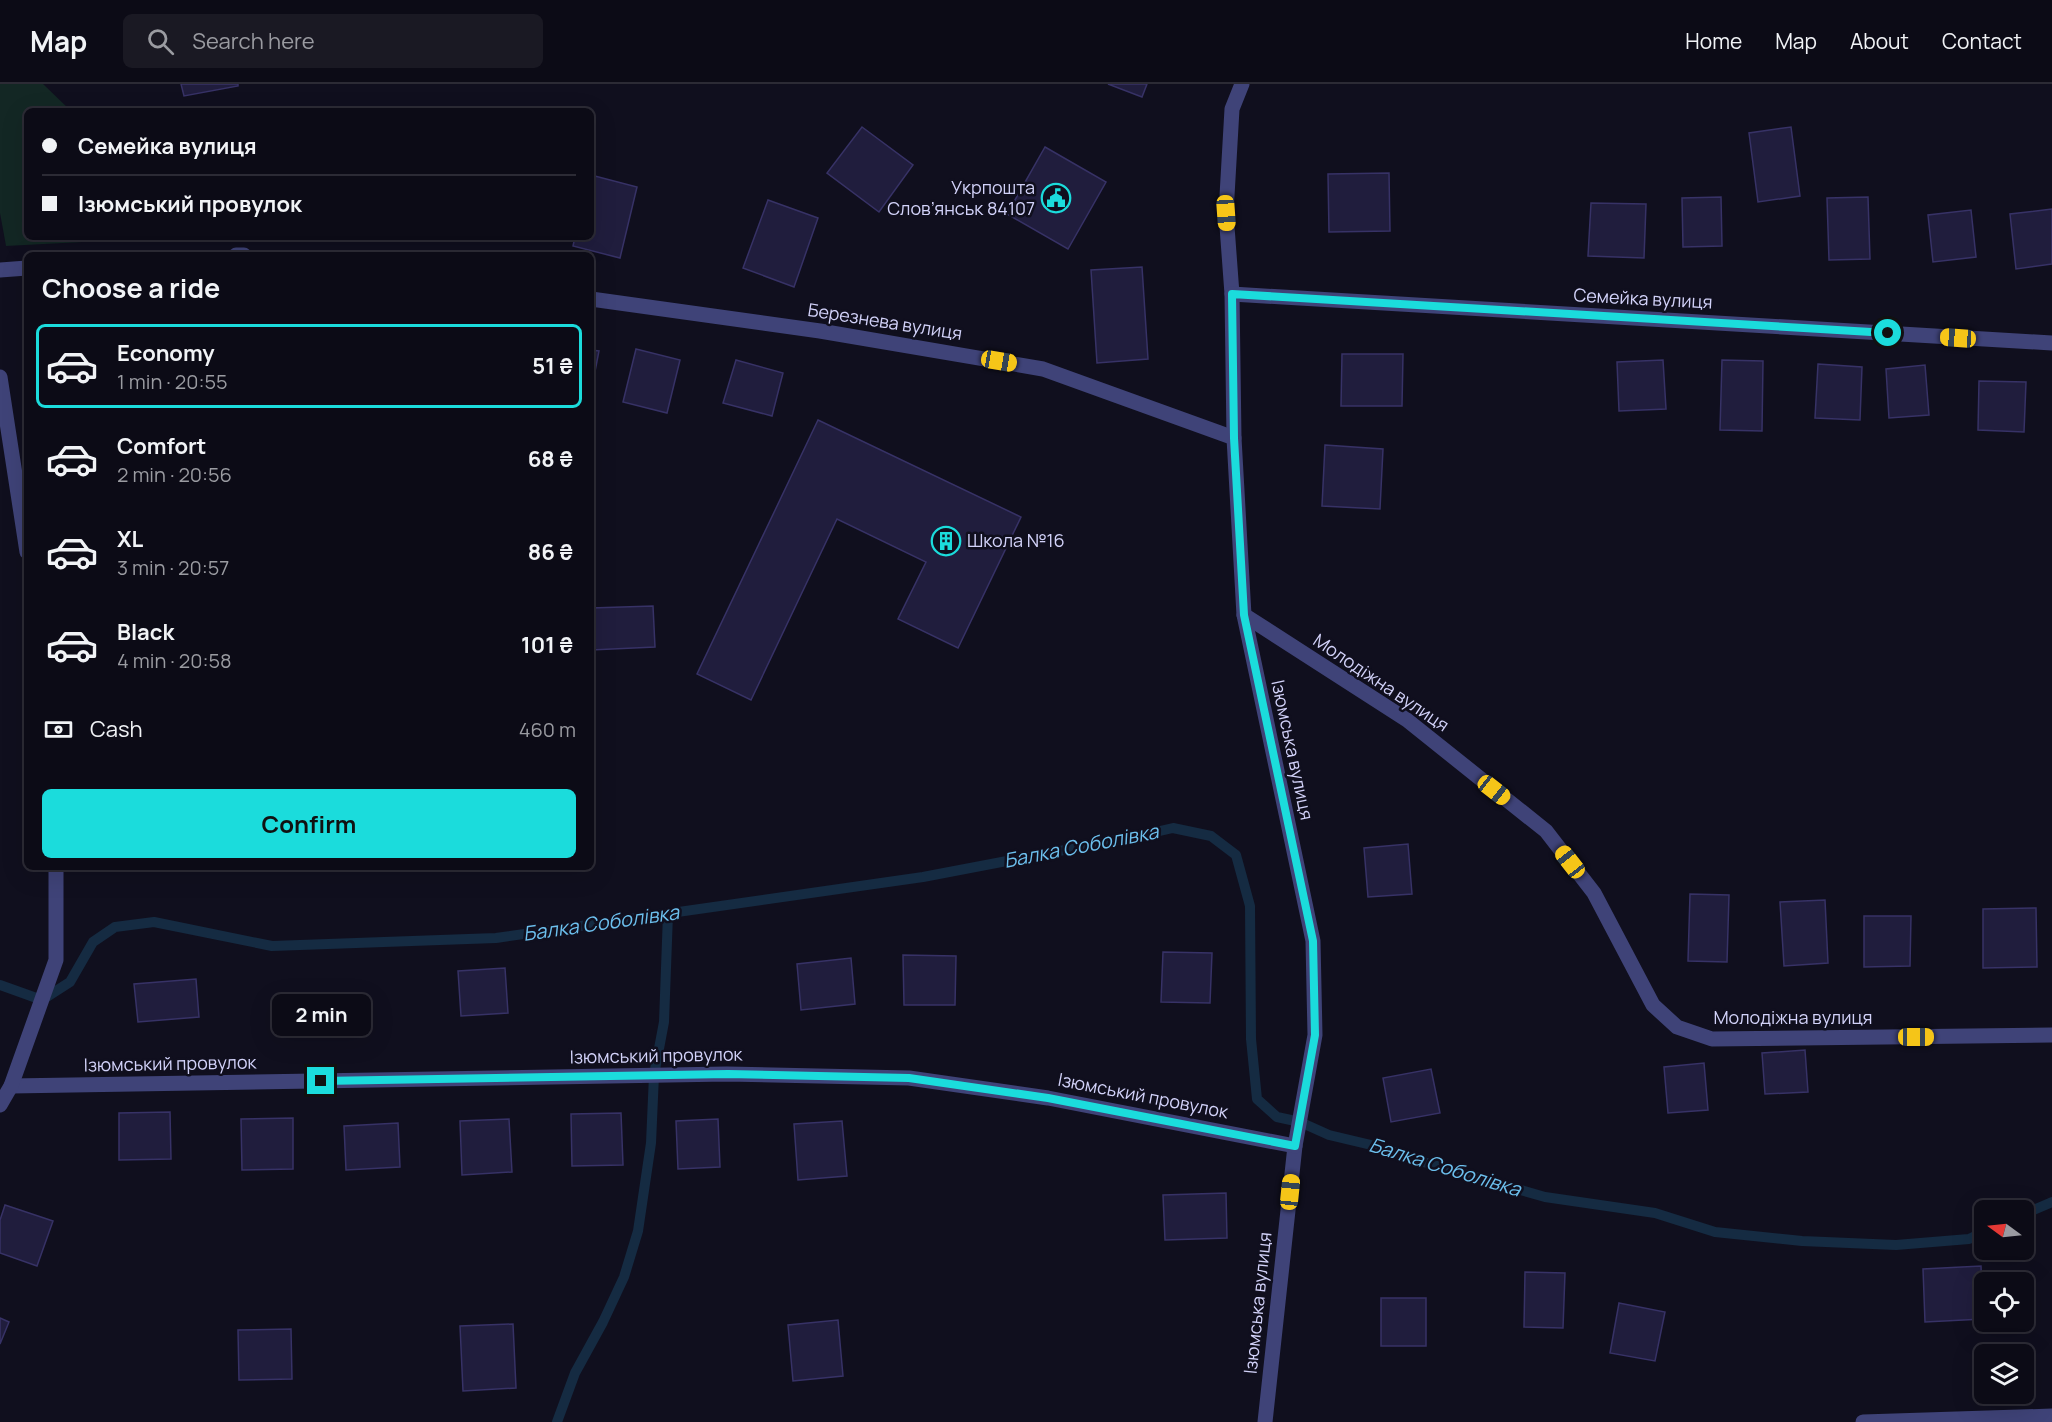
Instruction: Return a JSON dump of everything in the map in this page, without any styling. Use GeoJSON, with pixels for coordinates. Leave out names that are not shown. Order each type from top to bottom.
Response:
{"type":"FeatureCollection","features":[{"type":"Feature","properties":{"kind":"street","name":"Ізюмська вулиця"},"geometry":{"type":"LineString","coordinates":[[1242,84],[1232,109],[1226,213],[1232,294],[1234,438],[1244,615],[1313,941],[1315,1035],[1295,1146],[1264,1422]]}},
{"type":"Feature","properties":{"kind":"street"},"geometry":{"type":"LineString","coordinates":[[0,270],[24,268]]}},
{"type":"Feature","properties":{"kind":"street","name":"Семейка вулиця"},"geometry":{"type":"LineString","coordinates":[[1232,294],[2052,343]]}},
{"type":"Feature","properties":{"kind":"street","name":"Березнева вулиця"},"geometry":{"type":"LineString","coordinates":[[594,299],[820,331],[1043,369],[1234,438]]}},
{"type":"Feature","properties":{"kind":"street"},"geometry":{"type":"LineString","coordinates":[[0,377],[24,533]]}},
{"type":"Feature","properties":{"kind":"street","name":"Молодіжна вулиця"},"geometry":{"type":"LineString","coordinates":[[1244,615],[1407,720],[1546,831],[1594,893],[1653,1005],[1677,1027],[1712,1039],[2052,1035]]}},
{"type":"Feature","properties":{"kind":"street"},"geometry":{"type":"LineString","coordinates":[[0,1105],[11,1086],[56,960],[56,870]]}},
{"type":"Feature","properties":{"kind":"street","name":"Ізюмський провулок"},"geometry":{"type":"LineString","coordinates":[[11,1086],[728,1074],[909,1078],[1048,1098],[1295,1146]]}},
{"type":"Feature","properties":{"kind":"street"},"geometry":{"type":"LineString","coordinates":[[1863,1422],[2052,1416]]}},
{"type":"Feature","properties":{"kind":"green space"},"geometry":{"type":"Polygon","coordinates":[[[0,84],[43,84],[68,108],[24,108],[24,240],[121,240],[6,246],[0,213],[0,84]]]}},
{"type":"Feature","properties":{"kind":"building"},"geometry":{"type":"Polygon","coordinates":[[[181,84],[238,84],[238,86],[184,96],[181,84]]]}},
{"type":"Feature","properties":{"kind":"building"},"geometry":{"type":"Polygon","coordinates":[[[1108,84],[1147,84],[1142,97],[1108,84]]]}},
{"type":"Feature","properties":{"kind":"building"},"geometry":{"type":"Polygon","coordinates":[[[862,127],[913,165],[879,212],[827,173],[862,127]]]}},
{"type":"Feature","properties":{"kind":"building"},"geometry":{"type":"Polygon","coordinates":[[[1791,127],[1800,196],[1758,202],[1749,133],[1791,127]]]}},
{"type":"Feature","properties":{"kind":"building","name":"Укрпошта Слов’янськ 84107"},"geometry":{"type":"Polygon","coordinates":[[[1045,147],[1106,182],[1068,249],[1007,214],[1045,147]]]}},
{"type":"Feature","properties":{"kind":"building"},"geometry":{"type":"Polygon","coordinates":[[[1389,173],[1390,231],[1329,232],[1328,174],[1389,173]]]}},
{"type":"Feature","properties":{"kind":"building"},"geometry":{"type":"Polygon","coordinates":[[[594,176],[637,187],[620,258],[573,246],[574,240],[594,240],[594,176]]]}},
{"type":"Feature","properties":{"kind":"building"},"geometry":{"type":"Polygon","coordinates":[[[1721,197],[1722,246],[1683,247],[1682,198],[1721,197]]]}},
{"type":"Feature","properties":{"kind":"building"},"geometry":{"type":"Polygon","coordinates":[[[1868,197],[1870,259],[1829,260],[1827,198],[1868,197]]]}},
{"type":"Feature","properties":{"kind":"building"},"geometry":{"type":"Polygon","coordinates":[[[768,200],[818,218],[794,287],[743,268],[768,200]]]}},
{"type":"Feature","properties":{"kind":"building"},"geometry":{"type":"Polygon","coordinates":[[[1591,203],[1646,204],[1644,258],[1588,256],[1591,203]]]}},
{"type":"Feature","properties":{"kind":"building"},"geometry":{"type":"Polygon","coordinates":[[[2052,209],[2052,264],[2016,269],[2010,214],[2052,209]]]}},
{"type":"Feature","properties":{"kind":"building"},"geometry":{"type":"Polygon","coordinates":[[[1971,210],[1976,257],[1933,262],[1928,215],[1971,210]]]}},
{"type":"Feature","properties":{"kind":"building"},"geometry":{"type":"Polygon","coordinates":[[[1142,267],[1148,359],[1097,363],[1091,270],[1142,267]]]}},
{"type":"Feature","properties":{"kind":"building"},"geometry":{"type":"Polygon","coordinates":[[[636,349],[680,360],[667,413],[623,402],[636,349]]]}},
{"type":"Feature","properties":{"kind":"building"},"geometry":{"type":"Polygon","coordinates":[[[594,350],[599,351],[594,377],[594,350]]]}},
{"type":"Feature","properties":{"kind":"building"},"geometry":{"type":"Polygon","coordinates":[[[1342,354],[1403,354],[1402,406],[1341,406],[1342,354]]]}},
{"type":"Feature","properties":{"kind":"building"},"geometry":{"type":"Polygon","coordinates":[[[736,360],[783,373],[772,416],[723,403],[736,360]]]}},
{"type":"Feature","properties":{"kind":"building"},"geometry":{"type":"Polygon","coordinates":[[[1663,360],[1666,409],[1619,411],[1617,362],[1663,360]]]}},
{"type":"Feature","properties":{"kind":"building"},"geometry":{"type":"Polygon","coordinates":[[[1722,360],[1763,361],[1762,431],[1720,430],[1722,360]]]}},
{"type":"Feature","properties":{"kind":"building"},"geometry":{"type":"Polygon","coordinates":[[[1818,364],[1862,367],[1860,420],[1815,418],[1818,364]]]}},
{"type":"Feature","properties":{"kind":"building"},"geometry":{"type":"Polygon","coordinates":[[[1925,365],[1929,415],[1889,418],[1886,369],[1925,365]]]}},
{"type":"Feature","properties":{"kind":"building"},"geometry":{"type":"Polygon","coordinates":[[[1979,381],[2026,382],[2024,432],[1978,430],[1979,381]]]}},
{"type":"Feature","properties":{"kind":"building","name":"Школа №16"},"geometry":{"type":"Polygon","coordinates":[[[818,420],[1021,517],[958,648],[898,619],[926,562],[837,519],[751,700],[697,674],[818,420]]]}},
{"type":"Feature","properties":{"kind":"building"},"geometry":{"type":"Polygon","coordinates":[[[1325,445],[1383,449],[1380,509],[1322,506],[1325,445]]]}},
{"type":"Feature","properties":{"kind":"building"},"geometry":{"type":"Polygon","coordinates":[[[653,606],[655,647],[594,650],[594,608],[653,606]]]}},
{"type":"Feature","properties":{"kind":"building"},"geometry":{"type":"Polygon","coordinates":[[[1408,844],[1412,894],[1368,897],[1364,848],[1408,844]]]}},
{"type":"Feature","properties":{"kind":"building"},"geometry":{"type":"Polygon","coordinates":[[[1690,894],[1729,895],[1727,962],[1688,961],[1690,894]]]}},
{"type":"Feature","properties":{"kind":"building"},"geometry":{"type":"Polygon","coordinates":[[[1825,900],[1828,963],[1784,966],[1780,902],[1825,900]]]}},
{"type":"Feature","properties":{"kind":"building"},"geometry":{"type":"Polygon","coordinates":[[[2036,908],[2037,967],[1983,968],[1983,909],[2036,908]]]}},
{"type":"Feature","properties":{"kind":"building"},"geometry":{"type":"Polygon","coordinates":[[[1864,916],[1911,916],[1910,966],[1864,967],[1864,916]]]}},
{"type":"Feature","properties":{"kind":"building"},"geometry":{"type":"Polygon","coordinates":[[[1163,952],[1212,953],[1210,1003],[1161,1002],[1163,952]]]}},
{"type":"Feature","properties":{"kind":"building"},"geometry":{"type":"Polygon","coordinates":[[[903,955],[956,956],[955,1005],[904,1005],[903,955]]]}},
{"type":"Feature","properties":{"kind":"building"},"geometry":{"type":"Polygon","coordinates":[[[851,958],[855,1004],[801,1010],[797,964],[851,958]]]}},
{"type":"Feature","properties":{"kind":"building"},"geometry":{"type":"Polygon","coordinates":[[[505,968],[508,1013],[461,1016],[458,971],[505,968]]]}},
{"type":"Feature","properties":{"kind":"building"},"geometry":{"type":"Polygon","coordinates":[[[196,979],[199,1017],[138,1022],[134,984],[196,979]]]}},
{"type":"Feature","properties":{"kind":"building"},"geometry":{"type":"Polygon","coordinates":[[[1805,1050],[1808,1092],[1765,1094],[1762,1053],[1805,1050]]]}},
{"type":"Feature","properties":{"kind":"building"},"geometry":{"type":"Polygon","coordinates":[[[1704,1063],[1708,1110],[1668,1113],[1664,1067],[1704,1063]]]}},
{"type":"Feature","properties":{"kind":"building"},"geometry":{"type":"Polygon","coordinates":[[[1431,1069],[1440,1113],[1391,1122],[1383,1078],[1431,1069]]]}},
{"type":"Feature","properties":{"kind":"building"},"geometry":{"type":"Polygon","coordinates":[[[170,1112],[171,1159],[119,1160],[119,1113],[170,1112]]]}},
{"type":"Feature","properties":{"kind":"building"},"geometry":{"type":"Polygon","coordinates":[[[621,1113],[623,1165],[572,1166],[571,1114],[621,1113]]]}},
{"type":"Feature","properties":{"kind":"building"},"geometry":{"type":"Polygon","coordinates":[[[293,1118],[293,1169],[242,1170],[241,1119],[293,1118]]]}},
{"type":"Feature","properties":{"kind":"building"},"geometry":{"type":"Polygon","coordinates":[[[509,1119],[512,1172],[462,1175],[460,1121],[509,1119]]]}},
{"type":"Feature","properties":{"kind":"building"},"geometry":{"type":"Polygon","coordinates":[[[718,1119],[720,1167],[678,1169],[676,1121],[718,1119]]]}},
{"type":"Feature","properties":{"kind":"building"},"geometry":{"type":"Polygon","coordinates":[[[842,1121],[847,1176],[798,1180],[794,1124],[842,1121]]]}},
{"type":"Feature","properties":{"kind":"building"},"geometry":{"type":"Polygon","coordinates":[[[398,1123],[400,1167],[346,1170],[344,1126],[398,1123]]]}},
{"type":"Feature","properties":{"kind":"building"},"geometry":{"type":"Polygon","coordinates":[[[1226,1193],[1227,1238],[1165,1240],[1163,1195],[1226,1193]]]}},
{"type":"Feature","properties":{"kind":"building"},"geometry":{"type":"Polygon","coordinates":[[[5,1205],[53,1221],[37,1266],[0,1253],[0,1220],[5,1205]]]}},
{"type":"Feature","properties":{"kind":"building"},"geometry":{"type":"Polygon","coordinates":[[[1981,1266],[1981,1272],[1974,1272],[1974,1319],[1925,1322],[1923,1269],[1981,1266]]]}},
{"type":"Feature","properties":{"kind":"building"},"geometry":{"type":"Polygon","coordinates":[[[1525,1272],[1565,1273],[1563,1328],[1524,1327],[1525,1272]]]}},
{"type":"Feature","properties":{"kind":"building"},"geometry":{"type":"Polygon","coordinates":[[[1381,1298],[1426,1298],[1426,1346],[1381,1346],[1381,1298]]]}},
{"type":"Feature","properties":{"kind":"building"},"geometry":{"type":"Polygon","coordinates":[[[1619,1303],[1665,1312],[1655,1361],[1610,1353],[1619,1303]]]}},
{"type":"Feature","properties":{"kind":"building"},"geometry":{"type":"Polygon","coordinates":[[[0,1318],[9,1322],[0,1344],[0,1318]]]}},
{"type":"Feature","properties":{"kind":"building"},"geometry":{"type":"Polygon","coordinates":[[[838,1320],[843,1376],[793,1381],[788,1325],[838,1320]]]}},
{"type":"Feature","properties":{"kind":"building"},"geometry":{"type":"Polygon","coordinates":[[[513,1324],[516,1388],[463,1391],[460,1326],[513,1324]]]}},
{"type":"Feature","properties":{"kind":"building"},"geometry":{"type":"Polygon","coordinates":[[[291,1329],[292,1379],[239,1380],[238,1330],[291,1329]]]}},
{"type":"Feature","properties":{"kind":"waterway","name":"Балка Соболівка"},"geometry":{"type":"LineString","coordinates":[[0,985],[42,1000],[70,982],[93,942],[115,927],[154,922],[272,946],[496,938],[923,877],[1173,828],[1211,836],[1236,855],[1250,906],[1251,1039],[1257,1099],[1277,1117],[1300,1122],[1329,1135],[1388,1149],[1406,1157],[1545,1197],[1655,1213],[1715,1232],[1802,1241],[1896,1245],[1974,1237]]}},
{"type":"Feature","properties":{"kind":"waterway"},"geometry":{"type":"LineString","coordinates":[[557,1422],[575,1373],[624,1277],[638,1231],[651,1143],[654,1075],[664,1022],[668,914]]}},
{"type":"Feature","properties":{"kind":"waterway","name":"Балка Соболівка"},"geometry":{"type":"LineString","coordinates":[[2034,1210],[2052,1202]]}},
{"type":"Feature","properties":{"kind":"place","name":"Укрпошта Слов’янськ 84107"},"geometry":{"type":"Point","coordinates":[1056,198]}},
{"type":"Feature","properties":{"kind":"place","name":"Школа №16"},"geometry":{"type":"Point","coordinates":[946,541]}},
{"type":"Feature","properties":{"kind":"route"},"geometry":{"type":"LineString","coordinates":[[321,1081],[728,1074],[909,1078],[1048,1098],[1295,1146],[1315,1035],[1313,941],[1244,615],[1234,438],[1232,294],[1888,333]]}}]}
